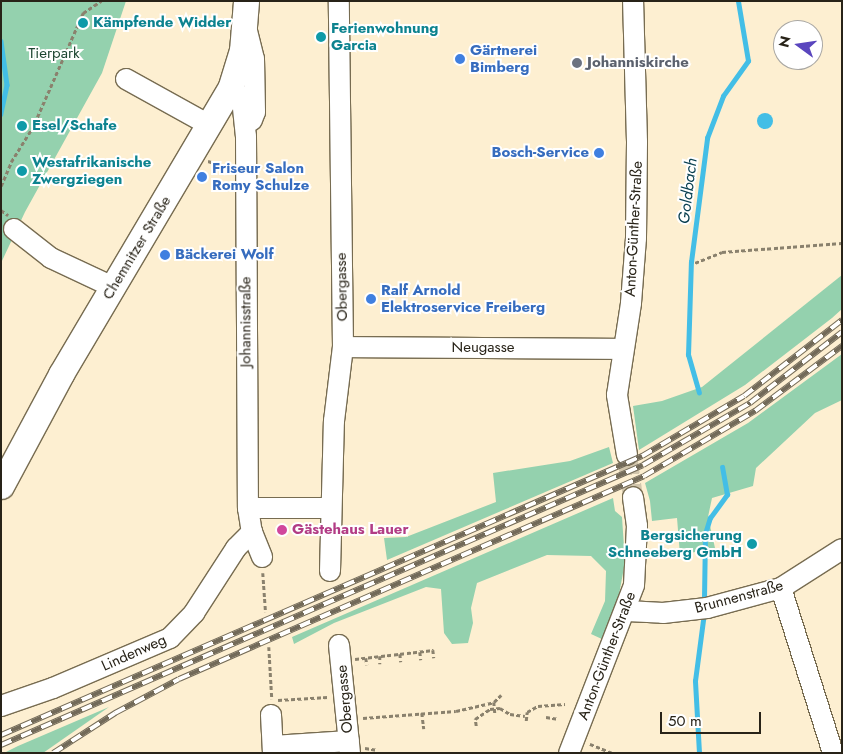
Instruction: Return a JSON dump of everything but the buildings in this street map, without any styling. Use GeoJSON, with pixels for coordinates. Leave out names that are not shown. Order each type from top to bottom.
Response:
{"type":"FeatureCollection","features":[{"type":"Feature","properties":{"kind":"main road","name":"Chemnitzer Straße"},"geometry":{"type":"LineString","coordinates":[[1,486],[61,374],[194,153],[231,86],[242,51],[246,13]]}},
{"type":"Feature","properties":{"kind":"street","name":"Obergasse"},"geometry":{"type":"LineString","coordinates":[[330,571],[329,508],[334,421],[343,347],[339,1]]}},
{"type":"Feature","properties":{"kind":"street","name":"Anton-Günther-Straße"},"geometry":{"type":"LineString","coordinates":[[627,455],[617,395],[631,303],[637,194],[633,1]]}},
{"type":"Feature","properties":{"kind":"street","name":"Johannisstraße"},"geometry":{"type":"LineString","coordinates":[[246,13],[254,59],[255,112],[246,136]]}},
{"type":"Feature","properties":{"kind":"street"},"geometry":{"type":"LineString","coordinates":[[126,79],[209,125]]}},
{"type":"Feature","properties":{"kind":"street","name":"Johannisstraße"},"geometry":{"type":"LineString","coordinates":[[231,86],[242,99],[246,136],[248,508],[252,532],[262,557]]}},
{"type":"Feature","properties":{"kind":"street"},"geometry":{"type":"LineString","coordinates":[[14,229],[51,258],[113,288]]}},
{"type":"Feature","properties":{"kind":"street","name":"Neugasse"},"geometry":{"type":"LineString","coordinates":[[343,347],[623,349]]}},
{"type":"Feature","properties":{"kind":"street","name":"Anton-Günther-Straße"},"geometry":{"type":"LineString","coordinates":[[572,745],[626,612],[637,562],[637,526],[632,497]]}},
{"type":"Feature","properties":{"kind":"street"},"geometry":{"type":"LineString","coordinates":[[248,508],[329,508]]}},
{"type":"Feature","properties":{"kind":"street","name":"Lindenweg"},"geometry":{"type":"LineString","coordinates":[[1,706],[53,688],[170,638],[194,613],[236,548],[252,532]]}},
{"type":"Feature","properties":{"kind":"street","name":"Brunnenstraße"},"geometry":{"type":"LineString","coordinates":[[626,612],[662,613],[707,608],[781,588],[842,549]]}},
{"type":"Feature","properties":{"kind":"street"},"geometry":{"type":"LineString","coordinates":[[781,588],[833,753]]}},
{"type":"Feature","properties":{"kind":"street","name":"Obergasse"},"geometry":{"type":"LineString","coordinates":[[340,653],[350,747]]}},
{"type":"Feature","properties":{"kind":"street"},"geometry":{"type":"LineString","coordinates":[[271,708],[273,749],[350,747]]}},
{"type":"Feature","properties":{"kind":"path"},"geometry":{"type":"LineString","coordinates":[[1,186],[9,165],[32,129],[83,13],[101,1]]}},
{"type":"Feature","properties":{"kind":"path"},"geometry":{"type":"LineString","coordinates":[[194,153],[214,165],[246,168]]}},
{"type":"Feature","properties":{"kind":"path"},"geometry":{"type":"LineString","coordinates":[[695,263],[722,252],[842,243]]}},
{"type":"Feature","properties":{"kind":"path"},"geometry":{"type":"LineString","coordinates":[[262,557],[266,612]]}},
{"type":"Feature","properties":{"kind":"path"},"geometry":{"type":"LineString","coordinates":[[269,647],[271,708],[346,696]]}},
{"type":"Feature","properties":{"kind":"path"},"geometry":{"type":"LineString","coordinates":[[340,653],[366,658],[434,650],[434,658]]}},
{"type":"Feature","properties":{"kind":"path"},"geometry":{"type":"LineString","coordinates":[[420,652],[421,660]]}},
{"type":"Feature","properties":{"kind":"path"},"geometry":{"type":"LineString","coordinates":[[400,654],[401,662]]}},
{"type":"Feature","properties":{"kind":"path"},"geometry":{"type":"LineString","coordinates":[[380,656],[380,664]]}},
{"type":"Feature","properties":{"kind":"path"},"geometry":{"type":"LineString","coordinates":[[366,658],[367,665]]}},
{"type":"Feature","properties":{"kind":"path"},"geometry":{"type":"LineString","coordinates":[[347,719],[456,710],[494,702],[502,695]]}},
{"type":"Feature","properties":{"kind":"path"},"geometry":{"type":"LineString","coordinates":[[494,702],[495,714]]}},
{"type":"Feature","properties":{"kind":"path"},"geometry":{"type":"LineString","coordinates":[[476,726],[475,719],[494,708],[500,708],[510,714],[525,716],[538,706],[565,704]]}},
{"type":"Feature","properties":{"kind":"path"},"geometry":{"type":"LineString","coordinates":[[422,713],[424,730]]}},
{"type":"Feature","properties":{"kind":"path"},"geometry":{"type":"LineString","coordinates":[[525,716],[526,721]]}},
{"type":"Feature","properties":{"kind":"path"},"geometry":{"type":"LineString","coordinates":[[546,717],[559,719]]}},
{"type":"Feature","properties":{"kind":"path"},"geometry":{"type":"LineString","coordinates":[[572,745],[612,753]]}},
{"type":"Feature","properties":{"kind":"path"},"geometry":{"type":"LineString","coordinates":[[640,753],[671,753]]}},
{"type":"Feature","properties":{"kind":"green space","name":"Tierpark"},"geometry":{"type":"Polygon","coordinates":[[[1,1],[126,1],[102,73],[25,212],[1,263],[1,1]]]}},
{"type":"Feature","properties":{"kind":"green space"},"geometry":{"type":"Polygon","coordinates":[[[842,275],[842,309],[832,318],[745,385],[639,450],[633,406],[662,401],[702,387],[842,275]]]}},
{"type":"Feature","properties":{"kind":"green space"},"geometry":{"type":"Polygon","coordinates":[[[842,354],[842,400],[815,413],[756,468],[753,486],[712,498],[708,517],[715,548],[680,555],[677,518],[652,521],[650,501],[645,483],[748,423],[842,354]]]}},
{"type":"Feature","properties":{"kind":"green space"},"geometry":{"type":"Polygon","coordinates":[[[609,447],[613,463],[387,560],[384,538],[406,537],[496,502],[493,473],[570,461],[609,447]]]}},
{"type":"Feature","properties":{"kind":"green space"},"geometry":{"type":"Polygon","coordinates":[[[613,498],[615,511],[622,517],[625,562],[616,611],[604,640],[591,634],[605,601],[606,571],[591,556],[547,555],[477,583],[471,608],[473,623],[468,643],[452,644],[444,633],[441,589],[426,587],[334,623],[294,644],[292,637],[613,498]]]}},
{"type":"Feature","properties":{"kind":"green space"},"geometry":{"type":"Polygon","coordinates":[[[109,707],[43,753],[4,753],[18,746],[109,707]]]}},
{"type":"Feature","properties":{"kind":"water"},"geometry":{"type":"Polygon","coordinates":[[[765,113],[773,121],[765,129],[757,121],[765,113]]]}},
{"type":"Feature","properties":{"kind":"waterway","name":"Goldbach"},"geometry":{"type":"LineString","coordinates":[[699,393],[688,355],[691,262],[707,138],[723,96],[748,61],[738,1]]}},
{"type":"Feature","properties":{"kind":"waterway"},"geometry":{"type":"LineString","coordinates":[[1,41],[7,85],[1,114]]}},
{"type":"Feature","properties":{"kind":"waterway","name":"Goldbach"},"geometry":{"type":"LineString","coordinates":[[704,598],[705,534],[710,518],[727,495],[722,467]]}},
{"type":"Feature","properties":{"kind":"waterway","name":"Goldbach"},"geometry":{"type":"LineString","coordinates":[[699,753],[695,681],[703,620]]}},
{"type":"Feature","properties":{"kind":"tunnel"},"geometry":{"type":"LineString","coordinates":[[627,455],[633,497]]}},
{"type":"Feature","properties":{"kind":"railway"},"geometry":{"type":"LineString","coordinates":[[1,735],[642,456],[744,396],[842,320]]}},
{"type":"Feature","properties":{"kind":"railway"},"geometry":{"type":"LineString","coordinates":[[1,745],[643,465],[750,403],[842,332]]}},
{"type":"Feature","properties":{"kind":"railway"},"geometry":{"type":"LineString","coordinates":[[53,753],[115,713],[179,679],[644,476],[755,411],[842,346]]}},
{"type":"Feature","properties":{"kind":"place","name":"Kämpfende Widder"},"geometry":{"type":"Point","coordinates":[83,23]}},
{"type":"Feature","properties":{"kind":"place","name":"Ferienwohnung Garcia"},"geometry":{"type":"Point","coordinates":[321,37]}},
{"type":"Feature","properties":{"kind":"place","name":"Gärtnerei Bimberg"},"geometry":{"type":"Point","coordinates":[460,59]}},
{"type":"Feature","properties":{"kind":"place","name":"Johanniskirche"},"geometry":{"type":"Point","coordinates":[577,63]}},
{"type":"Feature","properties":{"kind":"place","name":"Esel/Schafe"},"geometry":{"type":"Point","coordinates":[22,126]}},
{"type":"Feature","properties":{"kind":"place","name":"Bosch-Service"},"geometry":{"type":"Point","coordinates":[599,153]}},
{"type":"Feature","properties":{"kind":"place","name":"Westafrikanische Zwergziegen"},"geometry":{"type":"Point","coordinates":[22,171]}},
{"type":"Feature","properties":{"kind":"place","name":"Friseur Salon Romy Schulze"},"geometry":{"type":"Point","coordinates":[202,177]}},
{"type":"Feature","properties":{"kind":"place","name":"Bäckerei Wolf"},"geometry":{"type":"Point","coordinates":[165,255]}},
{"type":"Feature","properties":{"kind":"place","name":"Ralf Arnold Elektroservice Freiberg"},"geometry":{"type":"Point","coordinates":[371,299]}},
{"type":"Feature","properties":{"kind":"place","name":"Gästehaus Lauer"},"geometry":{"type":"Point","coordinates":[282,530]}},
{"type":"Feature","properties":{"kind":"place","name":"Bergsicherung Schneeberg GmbH"},"geometry":{"type":"Point","coordinates":[752,544]}}]}
